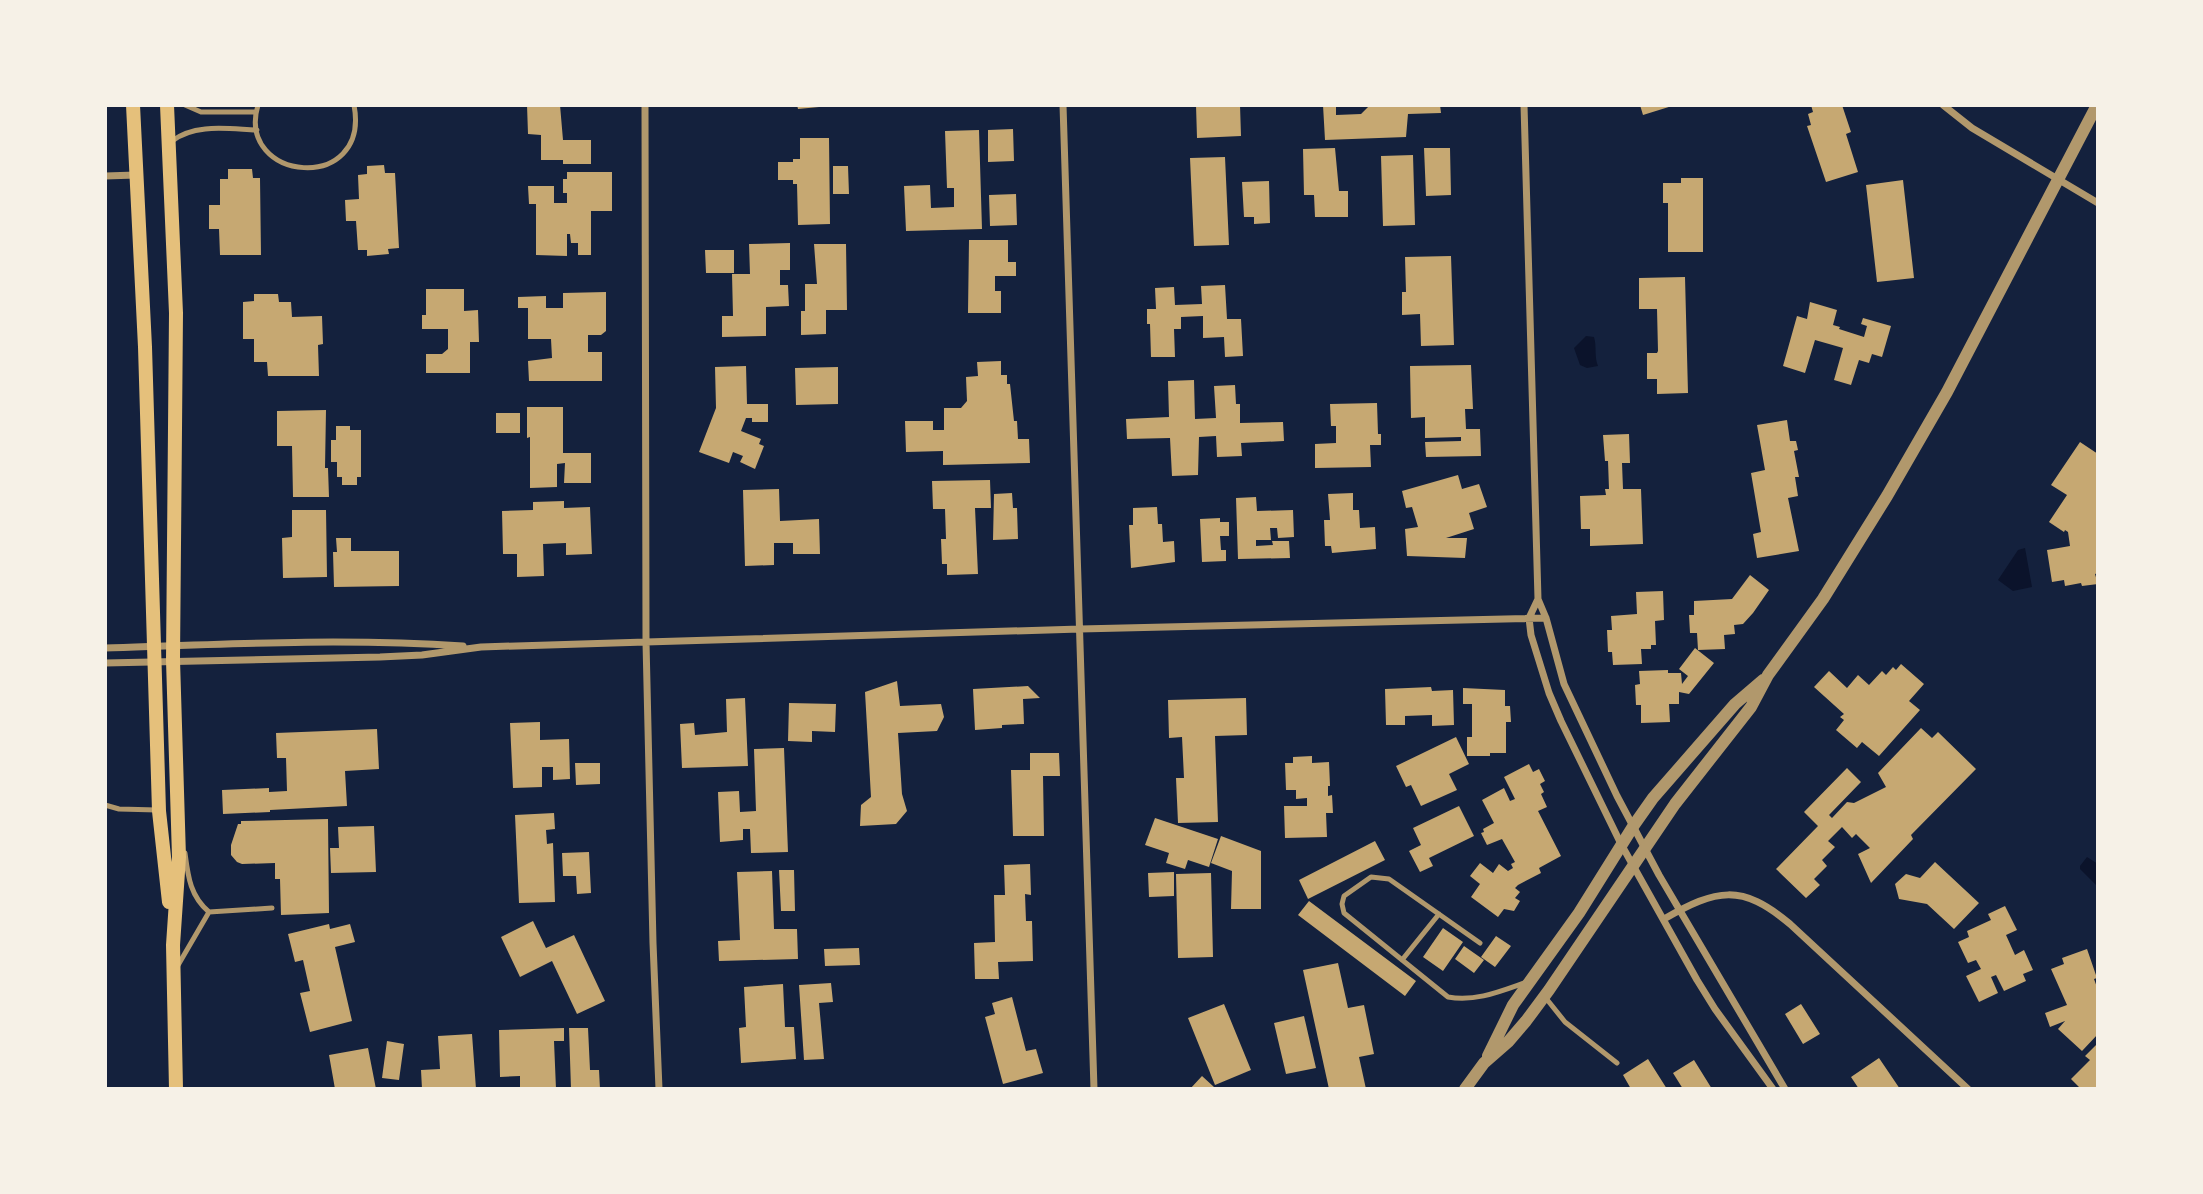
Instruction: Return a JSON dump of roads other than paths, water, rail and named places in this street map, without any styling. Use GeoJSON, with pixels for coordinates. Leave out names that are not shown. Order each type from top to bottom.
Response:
{"type":"FeatureCollection","features":[{"type":"Feature","properties":{"kind":"main road"},"geometry":{"type":"LineString","coordinates":[[134,105],[159,811],[173,945],[176,1089]]}},
{"type":"Feature","properties":{"kind":"main road"},"geometry":{"type":"LineString","coordinates":[[167,105],[176,313],[173,653],[178,860],[173,945]]}},
{"type":"Feature","properties":{"kind":"street"},"geometry":{"type":"LineString","coordinates":[[645,105],[646,642],[659,1089]]}},
{"type":"Feature","properties":{"kind":"street"},"geometry":{"type":"LineString","coordinates":[[1063,105],[1094,1089]]}},
{"type":"Feature","properties":{"kind":"street"},"geometry":{"type":"LineString","coordinates":[[1524,105],[1538,599],[1564,684],[1617,796],[1679,910],[1785,1089]]}},
{"type":"Feature","properties":{"kind":"street"},"geometry":{"type":"LineString","coordinates":[[1943,105],[1972,128],[2098,203]]}},
{"type":"Feature","properties":{"kind":"street"},"geometry":{"type":"LineString","coordinates":[[1484,1063],[1508,1042],[1545,996],[1675,804],[1751,707],[1768,675],[1823,599],[1887,496],[1947,391],[2097,105]]}},
{"type":"Feature","properties":{"kind":"street"},"geometry":{"type":"LineString","coordinates":[[105,176],[137,175]]}},
{"type":"Feature","properties":{"kind":"street"},"geometry":{"type":"LineString","coordinates":[[1538,599],[1529,618],[1538,661],[1553,703],[1621,844],[1715,1009],[1773,1089]]}},
{"type":"Feature","properties":{"kind":"street"},"geometry":{"type":"LineString","coordinates":[[105,648],[155,653],[380,657],[481,648],[646,642],[1546,618]]}},
{"type":"Feature","properties":{"kind":"street"},"geometry":{"type":"LineString","coordinates":[[105,663],[155,653],[405,643],[481,648]]}},
{"type":"Feature","properties":{"kind":"street"},"geometry":{"type":"LineString","coordinates":[[1465,1089],[1484,1063],[1513,1005],[1580,913],[1621,844],[1653,798],[1735,704],[1768,675]]}},
{"type":"Feature","properties":{"kind":"street"},"geometry":{"type":"LineString","coordinates":[[1664,919],[1711,898],[1731,894],[1755,899],[1771,908],[1968,1089]]}},
{"type":"Feature","properties":{"kind":"lane"},"geometry":{"type":"LineString","coordinates":[[185,105],[201,112],[257,108],[257,130],[262,144],[271,156],[297,169],[327,165],[339,157],[352,139],[356,117],[354,105]]}},
{"type":"Feature","properties":{"kind":"lane"},"geometry":{"type":"LineString","coordinates":[[169,143],[183,133],[196,130],[257,130]]}},
{"type":"Feature","properties":{"kind":"lane"},"geometry":{"type":"LineString","coordinates":[[105,805],[119,809],[159,811]]}},
{"type":"Feature","properties":{"kind":"lane"},"geometry":{"type":"LineString","coordinates":[[178,818],[190,886],[194,896],[209,912]]}},
{"type":"Feature","properties":{"kind":"lane"},"geometry":{"type":"LineString","coordinates":[[1480,943],[1389,879],[1371,877],[1344,896],[1342,904],[1345,913],[1448,997],[1464,1000],[1476,998],[1530,982]]}},
{"type":"Feature","properties":{"kind":"lane"},"geometry":{"type":"LineString","coordinates":[[209,912],[272,908]]}},
{"type":"Feature","properties":{"kind":"lane"},"geometry":{"type":"LineString","coordinates":[[174,974],[209,912]]}},
{"type":"Feature","properties":{"kind":"lane"},"geometry":{"type":"LineString","coordinates":[[1402,960],[1439,914]]}},
{"type":"Feature","properties":{"kind":"lane"},"geometry":{"type":"LineString","coordinates":[[1545,996],[1564,1022],[1617,1063]]}},
{"type":"Feature","properties":{"kind":"water"},"geometry":{"type":"Polygon","coordinates":[[[1586,336],[1594,337],[1598,366],[1587,368],[1580,365],[1574,348],[1586,336]]]}},
{"type":"Feature","properties":{"kind":"water"},"geometry":{"type":"Polygon","coordinates":[[[2025,548],[2032,587],[2013,591],[1998,580],[2018,550],[2025,548]]]}},
{"type":"Feature","properties":{"kind":"water"},"geometry":{"type":"Polygon","coordinates":[[[2087,857],[2098,864],[2098,887],[2080,869],[2087,857]]]}}]}
